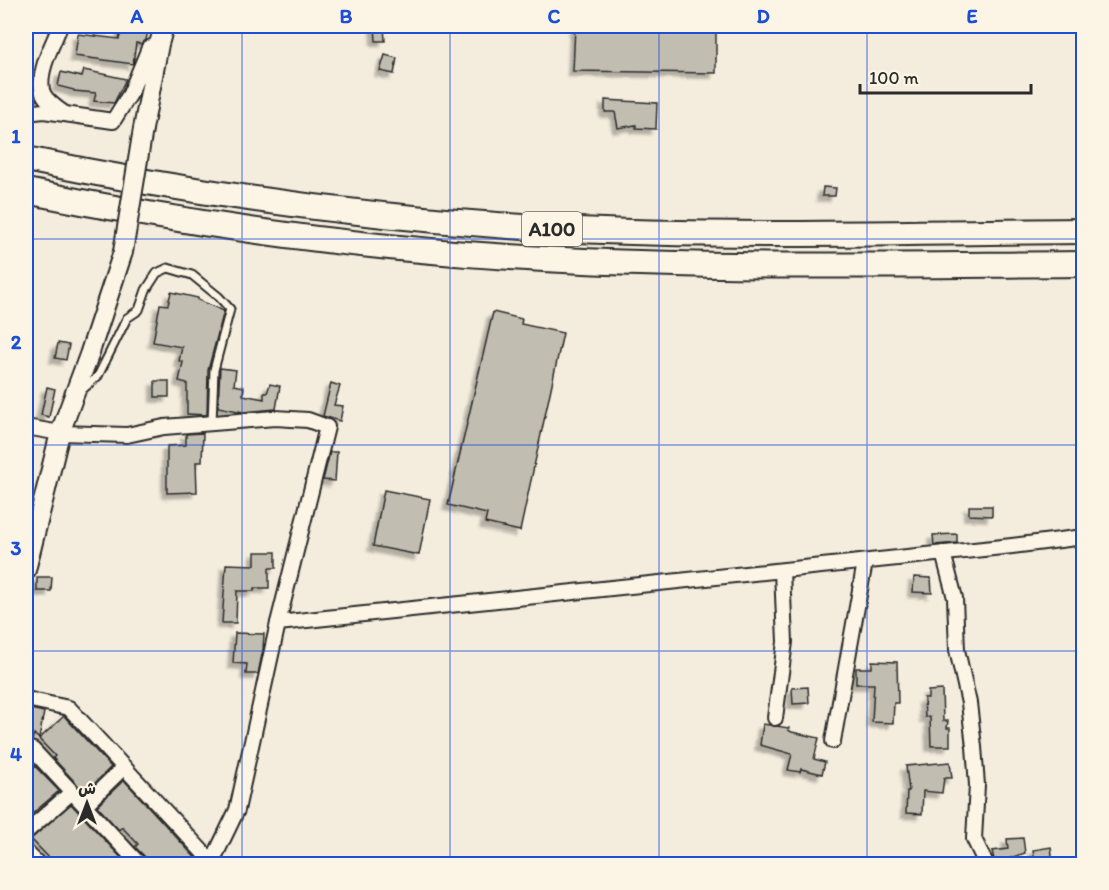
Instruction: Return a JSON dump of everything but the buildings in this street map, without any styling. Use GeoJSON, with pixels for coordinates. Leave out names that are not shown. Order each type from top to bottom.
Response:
{"type":"FeatureCollection","features":[{"type":"Feature","properties":{"kind":"highway","name":"A100"},"geometry":{"type":"LineString","coordinates":[[26,159],[158,185],[262,202],[523,227],[718,234],[1083,231]]}},
{"type":"Feature","properties":{"kind":"highway","name":"A100"},"geometry":{"type":"LineString","coordinates":[[26,191],[179,220],[379,247],[479,255],[629,263],[1083,264]]}},
{"type":"Feature","properties":{"kind":"street"},"geometry":{"type":"LineString","coordinates":[[60,26],[43,70],[42,91],[48,100],[65,114]]}},
{"type":"Feature","properties":{"kind":"street"},"geometry":{"type":"LineString","coordinates":[[26,570],[60,433],[123,252],[143,129],[164,26]]}},
{"type":"Feature","properties":{"kind":"street"},"geometry":{"type":"LineString","coordinates":[[26,112],[44,111],[113,121],[130,94],[149,48],[159,44]]}},
{"type":"Feature","properties":{"kind":"street"},"geometry":{"type":"LineString","coordinates":[[26,427],[60,433],[127,435],[164,427],[275,418],[308,420],[327,427],[278,623],[237,810],[211,863],[69,708],[26,699]]}},
{"type":"Feature","properties":{"kind":"street"},"geometry":{"type":"LineString","coordinates":[[278,623],[943,554],[1083,537]]}},
{"type":"Feature","properties":{"kind":"street"},"geometry":{"type":"LineString","coordinates":[[943,554],[956,598],[957,650],[969,703],[974,747],[977,785],[974,839],[986,864]]}},
{"type":"Feature","properties":{"kind":"street"},"geometry":{"type":"LineString","coordinates":[[833,741],[865,562]]}},
{"type":"Feature","properties":{"kind":"street"},"geometry":{"type":"LineString","coordinates":[[775,718],[785,642],[782,571]]}},
{"type":"Feature","properties":{"kind":"street"},"geometry":{"type":"LineString","coordinates":[[26,748],[33,750],[139,864]]}},
{"type":"Feature","properties":{"kind":"street"},"geometry":{"type":"LineString","coordinates":[[85,806],[124,767]]}},
{"type":"Feature","properties":{"kind":"street"},"geometry":{"type":"LineString","coordinates":[[26,832],[72,792]]}},
{"type":"Feature","properties":{"kind":"street"},"geometry":{"type":"LineString","coordinates":[[26,852],[38,864]]}},
{"type":"Feature","properties":{"kind":"lane"},"geometry":{"type":"LineString","coordinates":[[74,397],[98,376],[127,318],[139,310],[146,290],[157,273],[168,268],[192,275],[230,309],[214,370],[212,423]]}}]}
